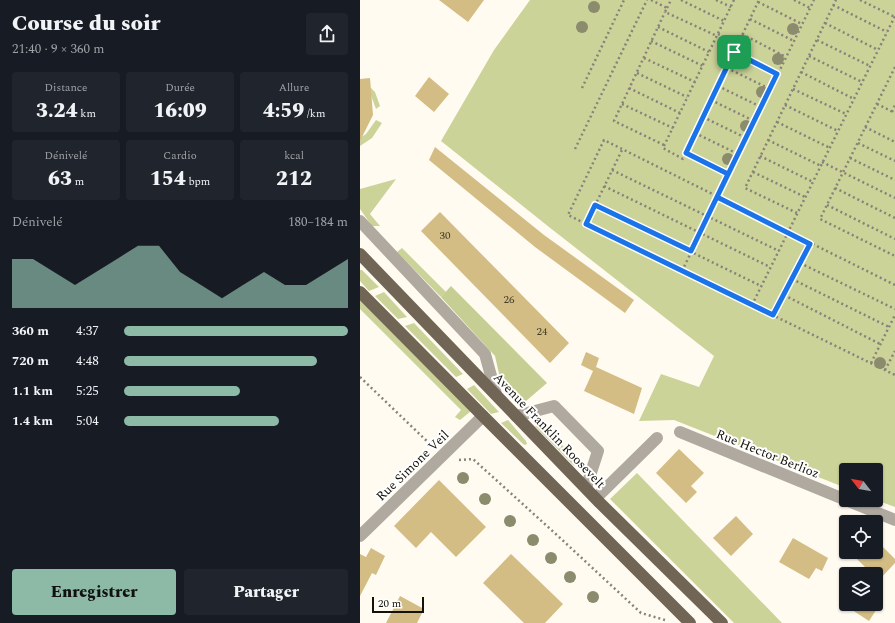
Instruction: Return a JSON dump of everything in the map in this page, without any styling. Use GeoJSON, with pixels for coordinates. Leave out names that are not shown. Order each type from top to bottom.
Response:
{"type":"FeatureCollection","features":[{"type":"Feature","properties":{"kind":"main road","name":"Avenue Franklin Roosevelt"},"geometry":{"type":"LineString","coordinates":[[360,254],[586,488],[722,623]]}},
{"type":"Feature","properties":{"kind":"main road"},"geometry":{"type":"LineString","coordinates":[[360,292],[690,623]]}},
{"type":"Feature","properties":{"kind":"street"},"geometry":{"type":"LineString","coordinates":[[360,221],[485,354],[496,394]]}},
{"type":"Feature","properties":{"kind":"street"},"geometry":{"type":"LineString","coordinates":[[516,416],[554,406],[598,451],[586,488]]}},
{"type":"Feature","properties":{"kind":"street","name":"Rue Simone Veil"},"geometry":{"type":"LineString","coordinates":[[360,536],[482,416]]}},
{"type":"Feature","properties":{"kind":"street","name":"Rue Hector Berlioz"},"geometry":{"type":"LineString","coordinates":[[680,432],[839,497]]}},
{"type":"Feature","properties":{"kind":"street"},"geometry":{"type":"LineString","coordinates":[[596,498],[657,438]]}},
{"type":"Feature","properties":{"kind":"street","name":"Rue Hector Berlioz"},"geometry":{"type":"LineString","coordinates":[[863,507],[895,520]]}},
{"type":"Feature","properties":{"kind":"path"},"geometry":{"type":"LineString","coordinates":[[582,88],[624,0]]}},
{"type":"Feature","properties":{"kind":"path"},"geometry":{"type":"LineString","coordinates":[[575,149],[647,0]]}},
{"type":"Feature","properties":{"kind":"path"},"geometry":{"type":"LineString","coordinates":[[651,0],[667,8]]}},
{"type":"Feature","properties":{"kind":"path"},"geometry":{"type":"LineString","coordinates":[[671,0],[614,121],[664,145],[663,148],[683,158],[758,1],[802,24]]}},
{"type":"Feature","properties":{"kind":"path"},"geometry":{"type":"LineString","coordinates":[[681,0],[724,21]]}},
{"type":"Feature","properties":{"kind":"path"},"geometry":{"type":"LineString","coordinates":[[716,0],[731,7]]}},
{"type":"Feature","properties":{"kind":"path"},"geometry":{"type":"LineString","coordinates":[[664,145],[734,0]]}},
{"type":"Feature","properties":{"kind":"path"},"geometry":{"type":"LineString","coordinates":[[794,0],[810,8]]}},
{"type":"Feature","properties":{"kind":"path"},"geometry":{"type":"LineString","coordinates":[[682,271],[814,0]]}},
{"type":"Feature","properties":{"kind":"path"},"geometry":{"type":"LineString","coordinates":[[797,213],[745,188],[836,0]]}},
{"type":"Feature","properties":{"kind":"path"},"geometry":{"type":"LineString","coordinates":[[752,305],[895,17],[860,0]]}},
{"type":"Feature","properties":{"kind":"path"},"geometry":{"type":"LineString","coordinates":[[833,5],[887,32]]}},
{"type":"Feature","properties":{"kind":"path"},"geometry":{"type":"LineString","coordinates":[[665,12],[738,44]]}},
{"type":"Feature","properties":{"kind":"path"},"geometry":{"type":"LineString","coordinates":[[750,18],[794,41]]}},
{"type":"Feature","properties":{"kind":"path"},"geometry":{"type":"LineString","coordinates":[[825,23],[878,50]]}},
{"type":"Feature","properties":{"kind":"path"},"geometry":{"type":"LineString","coordinates":[[658,27],[709,52]]}},
{"type":"Feature","properties":{"kind":"path"},"geometry":{"type":"LineString","coordinates":[[742,34],[786,57]]}},
{"type":"Feature","properties":{"kind":"path"},"geometry":{"type":"LineString","coordinates":[[817,40],[870,66]]}},
{"type":"Feature","properties":{"kind":"path"},"geometry":{"type":"LineString","coordinates":[[651,41],[702,66]]}},
{"type":"Feature","properties":{"kind":"path"},"geometry":{"type":"LineString","coordinates":[[734,52],[777,74]]}},
{"type":"Feature","properties":{"kind":"path"},"geometry":{"type":"LineString","coordinates":[[809,56],[862,82]]}},
{"type":"Feature","properties":{"kind":"path"},"geometry":{"type":"LineString","coordinates":[[644,58],[695,82]]}},
{"type":"Feature","properties":{"kind":"path"},"geometry":{"type":"LineString","coordinates":[[895,67],[820,219],[895,256]]}},
{"type":"Feature","properties":{"kind":"path"},"geometry":{"type":"LineString","coordinates":[[727,68],[770,89]]}},
{"type":"Feature","properties":{"kind":"path"},"geometry":{"type":"LineString","coordinates":[[801,72],[854,99]]}},
{"type":"Feature","properties":{"kind":"path"},"geometry":{"type":"LineString","coordinates":[[637,73],[688,97]]}},
{"type":"Feature","properties":{"kind":"path"},"geometry":{"type":"LineString","coordinates":[[718,86],[761,107]]}},
{"type":"Feature","properties":{"kind":"path"},"geometry":{"type":"LineString","coordinates":[[630,88],[680,113]]}},
{"type":"Feature","properties":{"kind":"path"},"geometry":{"type":"LineString","coordinates":[[793,89],[846,114]]}},
{"type":"Feature","properties":{"kind":"path"},"geometry":{"type":"LineString","coordinates":[[712,100],[754,121]]}},
{"type":"Feature","properties":{"kind":"path"},"geometry":{"type":"LineString","coordinates":[[622,104],[673,128]]}},
{"type":"Feature","properties":{"kind":"path"},"geometry":{"type":"LineString","coordinates":[[877,104],[893,112],[895,105]]}},
{"type":"Feature","properties":{"kind":"path"},"geometry":{"type":"LineString","coordinates":[[785,105],[838,132]]}},
{"type":"Feature","properties":{"kind":"path"},"geometry":{"type":"LineString","coordinates":[[703,117],[746,138]]}},
{"type":"Feature","properties":{"kind":"path"},"geometry":{"type":"LineString","coordinates":[[777,122],[830,148]]}},
{"type":"Feature","properties":{"kind":"path"},"geometry":{"type":"LineString","coordinates":[[865,127],[895,142]]}},
{"type":"Feature","properties":{"kind":"path"},"geometry":{"type":"LineString","coordinates":[[695,134],[738,154]]}},
{"type":"Feature","properties":{"kind":"path"},"geometry":{"type":"LineString","coordinates":[[895,285],[810,244],[604,140],[568,215],[895,375]]}},
{"type":"Feature","properties":{"kind":"path"},"geometry":{"type":"LineString","coordinates":[[768,140],[843,172],[895,198]]}},
{"type":"Feature","properties":{"kind":"path"},"geometry":{"type":"LineString","coordinates":[[858,143],[895,161]]}},
{"type":"Feature","properties":{"kind":"path"},"geometry":{"type":"LineString","coordinates":[[586,224],[622,150]]}},
{"type":"Feature","properties":{"kind":"path"},"geometry":{"type":"LineString","coordinates":[[686,153],[728,174]]}},
{"type":"Feature","properties":{"kind":"path"},"geometry":{"type":"LineString","coordinates":[[760,156],[813,182]]}},
{"type":"Feature","properties":{"kind":"path"},"geometry":{"type":"LineString","coordinates":[[850,158],[895,180]]}},
{"type":"Feature","properties":{"kind":"path"},"geometry":{"type":"LineString","coordinates":[[612,170],[779,251]]}},
{"type":"Feature","properties":{"kind":"path"},"geometry":{"type":"LineString","coordinates":[[752,172],[805,197]]}},
{"type":"Feature","properties":{"kind":"path"},"geometry":{"type":"LineString","coordinates":[[604,186],[770,267]]}},
{"type":"Feature","properties":{"kind":"path"},"geometry":{"type":"LineString","coordinates":[[835,188],[895,218]]}},
{"type":"Feature","properties":{"kind":"path"},"geometry":{"type":"LineString","coordinates":[[595,205],[761,286]]}},
{"type":"Feature","properties":{"kind":"path"},"geometry":{"type":"LineString","coordinates":[[827,205],[895,239]]}},
{"type":"Feature","properties":{"kind":"path"},"geometry":{"type":"LineString","coordinates":[[773,315],[810,244]]}},
{"type":"Feature","properties":{"kind":"path"},"geometry":{"type":"LineString","coordinates":[[800,263],[895,309]]}},
{"type":"Feature","properties":{"kind":"path"},"geometry":{"type":"LineString","coordinates":[[792,279],[889,327]]}},
{"type":"Feature","properties":{"kind":"path"},"geometry":{"type":"LineString","coordinates":[[784,295],[880,344]]}},
{"type":"Feature","properties":{"kind":"path"},"geometry":{"type":"LineString","coordinates":[[871,363],[895,315]]}},
{"type":"Feature","properties":{"kind":"path"},"geometry":{"type":"LineString","coordinates":[[885,370],[895,351]]}},
{"type":"Feature","properties":{"kind":"path"},"geometry":{"type":"LineString","coordinates":[[360,377],[449,461],[473,459],[641,613],[666,620],[669,623]]}},
{"type":"Feature","properties":{"kind":"green space"},"geometry":{"type":"Polygon","coordinates":[[[530,0],[895,0],[895,507],[883,503],[883,463],[839,463],[839,485],[674,420],[639,421],[661,374],[699,387],[714,356],[441,141],[494,50],[530,0]]]}},
{"type":"Feature","properties":{"kind":"green space"},"geometry":{"type":"Polygon","coordinates":[[[360,80],[363,80],[375,92],[380,106],[376,109],[370,93],[360,80]]]}},
{"type":"Feature","properties":{"kind":"green space"},"geometry":{"type":"Polygon","coordinates":[[[376,120],[382,123],[372,138],[360,146],[360,138],[366,134],[376,120]]]}},
{"type":"Feature","properties":{"kind":"green space"},"geometry":{"type":"Polygon","coordinates":[[[396,179],[370,214],[380,226],[372,226],[360,209],[360,189],[396,179]]]}},
{"type":"Feature","properties":{"kind":"green space"},"geometry":{"type":"Polygon","coordinates":[[[402,248],[446,292],[441,297],[397,252],[402,248]]]}},
{"type":"Feature","properties":{"kind":"green space"},"geometry":{"type":"Polygon","coordinates":[[[360,270],[362,270],[379,287],[369,291],[360,281],[360,270]]]}},
{"type":"Feature","properties":{"kind":"green space"},"geometry":{"type":"Polygon","coordinates":[[[451,286],[547,383],[526,401],[509,394],[500,378],[495,356],[441,297],[451,286]]]}},
{"type":"Feature","properties":{"kind":"green space"},"geometry":{"type":"Polygon","coordinates":[[[384,292],[407,317],[398,319],[375,296],[384,292]]]}},
{"type":"Feature","properties":{"kind":"green space"},"geometry":{"type":"Polygon","coordinates":[[[360,300],[471,411],[460,420],[455,417],[461,410],[360,309],[360,300]]]}},
{"type":"Feature","properties":{"kind":"green space"},"geometry":{"type":"Polygon","coordinates":[[[414,323],[463,374],[456,377],[405,326],[414,323]]]}},
{"type":"Feature","properties":{"kind":"green space"},"geometry":{"type":"Polygon","coordinates":[[[474,385],[499,412],[491,414],[467,389],[474,385]]]}},
{"type":"Feature","properties":{"kind":"green space"},"geometry":{"type":"Polygon","coordinates":[[[508,420],[527,444],[523,444],[501,423],[508,420]]]}},
{"type":"Feature","properties":{"kind":"green space"},"geometry":{"type":"Polygon","coordinates":[[[535,426],[543,426],[576,459],[574,466],[535,426]]]}},
{"type":"Feature","properties":{"kind":"green space"},"geometry":{"type":"Polygon","coordinates":[[[637,473],[782,623],[734,623],[610,499],[637,473]]]}},
{"type":"Feature","properties":{"kind":"building"},"geometry":{"type":"Polygon","coordinates":[[[439,0],[484,0],[468,22],[439,0]]]}},
{"type":"Feature","properties":{"kind":"building"},"geometry":{"type":"Polygon","coordinates":[[[429,77],[449,94],[434,112],[415,96],[429,77]]]}},
{"type":"Feature","properties":{"kind":"building"},"geometry":{"type":"Polygon","coordinates":[[[370,78],[373,115],[360,141],[360,79],[370,78]]]}},
{"type":"Feature","properties":{"kind":"building"},"geometry":{"type":"Polygon","coordinates":[[[435,147],[544,235],[634,300],[625,313],[535,247],[429,160],[435,147]]]}},
{"type":"Feature","properties":{"kind":"building"},"geometry":{"type":"Polygon","coordinates":[[[440,212],[569,343],[550,363],[421,231],[440,212]]]}},
{"type":"Feature","properties":{"kind":"building"},"geometry":{"type":"Polygon","coordinates":[[[586,352],[599,358],[596,367],[642,388],[634,414],[584,391],[593,371],[581,365],[586,352]]]}},
{"type":"Feature","properties":{"kind":"building"},"geometry":{"type":"Polygon","coordinates":[[[679,449],[704,473],[691,486],[697,492],[686,503],[656,473],[679,449]]]}},
{"type":"Feature","properties":{"kind":"building"},"geometry":{"type":"Polygon","coordinates":[[[439,480],[486,527],[456,557],[431,532],[416,548],[394,526],[439,480]]]}},
{"type":"Feature","properties":{"kind":"building"},"geometry":{"type":"Polygon","coordinates":[[[736,516],[753,534],[731,556],[713,538],[736,516]]]}},
{"type":"Feature","properties":{"kind":"building"},"geometry":{"type":"Polygon","coordinates":[[[793,538],[828,558],[822,571],[816,568],[809,579],[779,562],[793,538]]]}},
{"type":"Feature","properties":{"kind":"building"},"geometry":{"type":"Polygon","coordinates":[[[883,547],[895,559],[895,563],[883,576],[883,567],[865,567],[857,559],[883,559],[883,547]]]}},
{"type":"Feature","properties":{"kind":"building"},"geometry":{"type":"Polygon","coordinates":[[[371,548],[385,556],[376,575],[372,573],[360,596],[360,554],[366,557],[371,548]]]}},
{"type":"Feature","properties":{"kind":"building"},"geometry":{"type":"Polygon","coordinates":[[[511,554],[563,604],[545,623],[524,623],[483,583],[511,554]]]}},
{"type":"Feature","properties":{"kind":"building"},"geometry":{"type":"Polygon","coordinates":[[[400,596],[424,609],[417,623],[386,623],[400,596]]]}},
{"type":"Feature","properties":{"kind":"building"},"geometry":{"type":"Polygon","coordinates":[[[854,611],[875,611],[869,621],[854,611]]]}},
{"type":"Feature","properties":{"kind":"route"},"geometry":{"type":"LineString","coordinates":[[734,52],[777,74],[717,197],[810,244],[773,315],[586,224],[595,205],[691,251],[728,174],[686,153],[734,52]]}}]}
